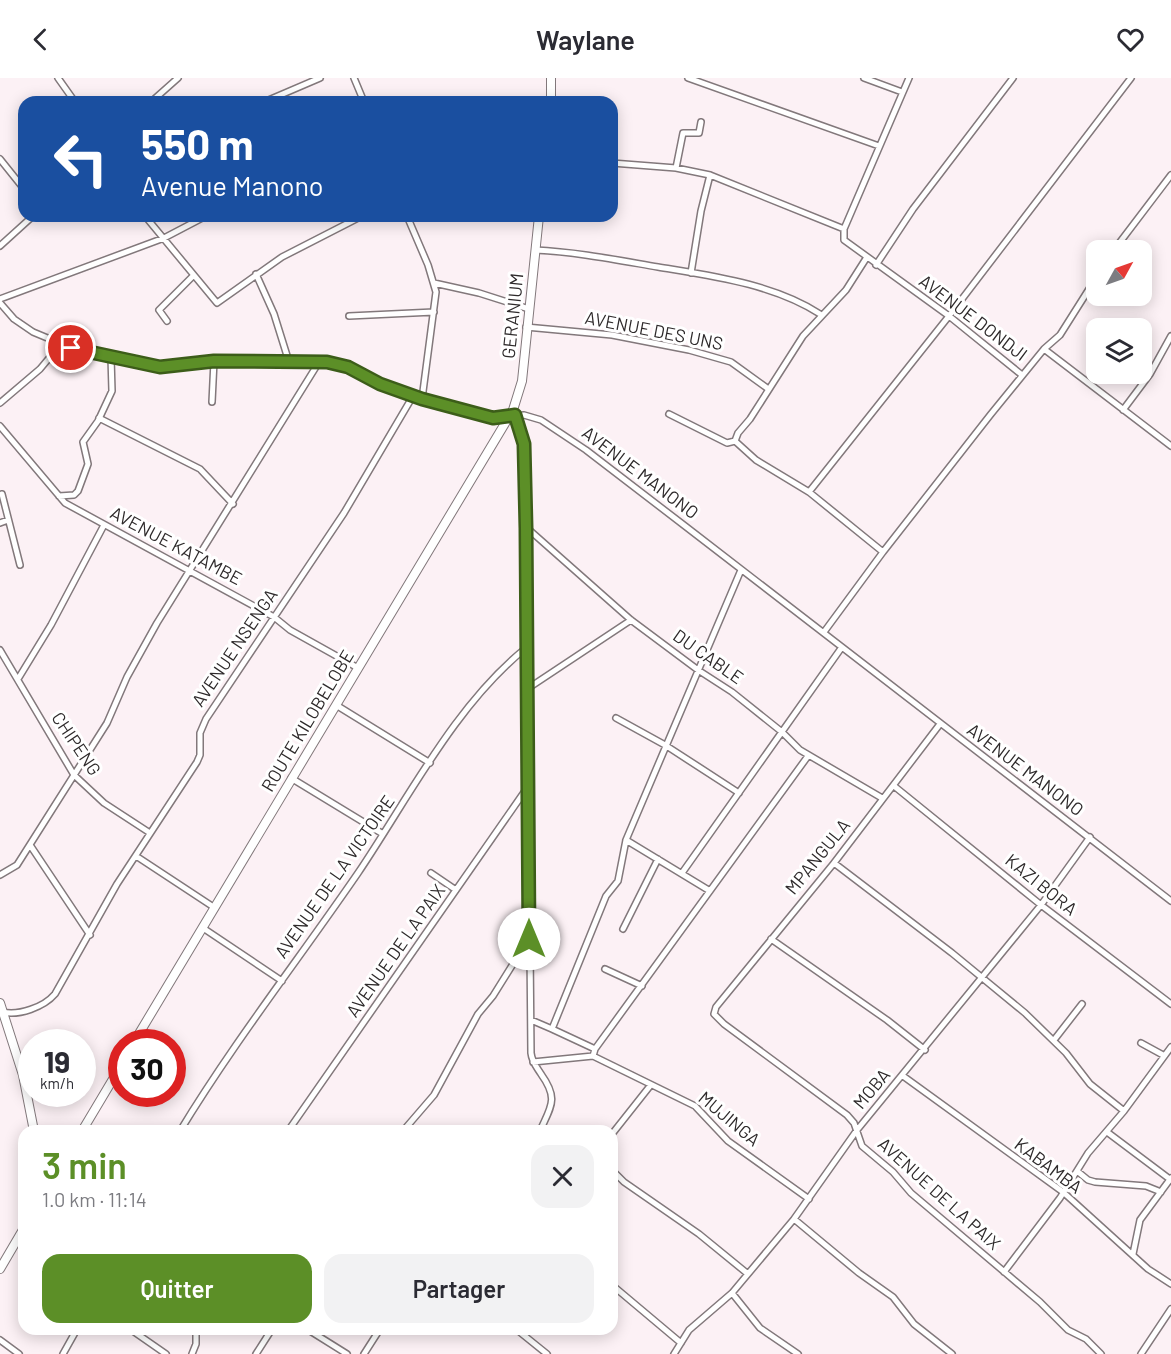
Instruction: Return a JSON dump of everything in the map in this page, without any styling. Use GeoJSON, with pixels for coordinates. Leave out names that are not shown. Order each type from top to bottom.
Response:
{"type":"FeatureCollection","features":[{"type":"Feature","properties":{"kind":"street"},"geometry":{"type":"LineString","coordinates":[[58,78],[71,96]]}},
{"type":"Feature","properties":{"kind":"street"},"geometry":{"type":"LineString","coordinates":[[158,96],[178,78]]}},
{"type":"Feature","properties":{"kind":"street"},"geometry":{"type":"LineString","coordinates":[[278,96],[320,78]]}},
{"type":"Feature","properties":{"kind":"street"},"geometry":{"type":"LineString","coordinates":[[354,78],[362,96]]}},
{"type":"Feature","properties":{"kind":"street"},"geometry":{"type":"LineString","coordinates":[[550,78],[551,96]]}},
{"type":"Feature","properties":{"kind":"street"},"geometry":{"type":"LineString","coordinates":[[687,78],[879,147]]}},
{"type":"Feature","properties":{"kind":"street"},"geometry":{"type":"LineString","coordinates":[[864,78],[902,93]]}},
{"type":"Feature","properties":{"kind":"street"},"geometry":{"type":"LineString","coordinates":[[618,164],[676,168],[710,175],[843,231],[909,78]]}},
{"type":"Feature","properties":{"kind":"street"},"geometry":{"type":"LineString","coordinates":[[876,265],[913,209],[1013,78]]}},
{"type":"Feature","properties":{"kind":"street"},"geometry":{"type":"LineString","coordinates":[[809,492],[1131,78]]}},
{"type":"Feature","properties":{"kind":"street"},"geometry":{"type":"LineString","coordinates":[[676,168],[683,134],[699,133],[701,122]]}},
{"type":"Feature","properties":{"kind":"street"},"geometry":{"type":"LineString","coordinates":[[0,159],[18,182]]}},
{"type":"Feature","properties":{"kind":"street"},"geometry":{"type":"LineString","coordinates":[[691,273],[701,211],[710,175]]}},
{"type":"Feature","properties":{"kind":"street"},"geometry":{"type":"LineString","coordinates":[[1122,240],[1171,175]]}},
{"type":"Feature","properties":{"kind":"street"},"geometry":{"type":"LineString","coordinates":[[0,246],[26,222]]}},
{"type":"Feature","properties":{"kind":"street"},"geometry":{"type":"LineString","coordinates":[[150,222],[217,303],[282,257],[350,222]]}},
{"type":"Feature","properties":{"kind":"street"},"geometry":{"type":"LineString","coordinates":[[0,301],[164,238],[195,222]]}},
{"type":"Feature","properties":{"kind":"street"},"geometry":{"type":"LineString","coordinates":[[409,222],[434,283],[434,312],[422,399]]}},
{"type":"Feature","properties":{"kind":"street","name":"GERANIUM"},"geometry":{"type":"LineString","coordinates":[[512,416],[520,390],[538,222]]}},
{"type":"Feature","properties":{"kind":"street","name":"AVENUE DONDJI"},"geometry":{"type":"LineString","coordinates":[[843,231],[846,243],[948,316],[1022,375],[1044,349],[1171,446]]}},
{"type":"Feature","properties":{"kind":"street"},"geometry":{"type":"LineString","coordinates":[[535,250],[563,251],[749,285],[820,314]]}},
{"type":"Feature","properties":{"kind":"street"},"geometry":{"type":"LineString","coordinates":[[669,414],[727,443],[735,441],[767,388],[820,314],[846,290],[867,258]]}},
{"type":"Feature","properties":{"kind":"street"},"geometry":{"type":"LineString","coordinates":[[256,274],[274,314],[289,362]]}},
{"type":"Feature","properties":{"kind":"street"},"geometry":{"type":"LineString","coordinates":[[167,321],[159,310],[193,276]]}},
{"type":"Feature","properties":{"kind":"street"},"geometry":{"type":"LineString","coordinates":[[434,283],[479,293],[529,309]]}},
{"type":"Feature","properties":{"kind":"street"},"geometry":{"type":"LineString","coordinates":[[1044,349],[1060,335],[1086,294]]}},
{"type":"Feature","properties":{"kind":"street","name":"AVENUE MANONO"},"geometry":{"type":"LineString","coordinates":[[0,301],[20,324],[60,345],[111,357],[160,367],[214,361],[319,362],[348,367],[380,384],[412,396],[493,418],[534,417],[555,429],[824,632],[1171,901]]}},
{"type":"Feature","properties":{"kind":"street"},"geometry":{"type":"LineString","coordinates":[[349,316],[434,312]]}},
{"type":"Feature","properties":{"kind":"street","name":"AVENUE DES UNS"},"geometry":{"type":"LineString","coordinates":[[526,327],[612,335],[690,350],[731,362],[767,388]]}},
{"type":"Feature","properties":{"kind":"street"},"geometry":{"type":"LineString","coordinates":[[1123,410],[1150,374],[1171,336]]}},
{"type":"Feature","properties":{"kind":"street"},"geometry":{"type":"LineString","coordinates":[[0,403],[40,369],[60,345]]}},
{"type":"Feature","properties":{"kind":"street"},"geometry":{"type":"LineString","coordinates":[[59,496],[74,495],[78,491],[88,464],[83,442],[99,418],[113,386],[111,357]]}},
{"type":"Feature","properties":{"kind":"street"},"geometry":{"type":"LineString","coordinates":[[212,402],[214,361]]}},
{"type":"Feature","properties":{"kind":"street"},"geometry":{"type":"LineString","coordinates":[[0,876],[15,867],[107,723],[157,622],[233,504],[262,451],[319,362]]}},
{"type":"Feature","properties":{"kind":"street"},"geometry":{"type":"LineString","coordinates":[[824,632],[883,552],[1022,375]]}},
{"type":"Feature","properties":{"kind":"street","name":"AVENUE NSENGA"},"geometry":{"type":"LineString","coordinates":[[1,1009],[15,1013],[49,1000],[150,833],[199,759],[200,733],[206,719],[344,513],[412,396]]}},
{"type":"Feature","properties":{"kind":"street"},"geometry":{"type":"LineString","coordinates":[[512,416],[524,444],[529,939],[533,1062],[553,1096],[542,1125]]}},
{"type":"Feature","properties":{"kind":"street","name":"ROUTE KILOBELOBE"},"geometry":{"type":"LineString","coordinates":[[142,1029],[291,778],[512,416]]}},
{"type":"Feature","properties":{"kind":"street"},"geometry":{"type":"LineString","coordinates":[[99,418],[200,468],[233,504]]}},
{"type":"Feature","properties":{"kind":"street","name":"AVENUE KATAMBE"},"geometry":{"type":"LineString","coordinates":[[0,426],[69,505],[274,617],[290,630],[358,668]]}},
{"type":"Feature","properties":{"kind":"street"},"geometry":{"type":"LineString","coordinates":[[735,441],[756,460],[809,492],[883,552]]}},
{"type":"Feature","properties":{"kind":"street"},"geometry":{"type":"LineString","coordinates":[[2,494],[20,565]]}},
{"type":"Feature","properties":{"kind":"street"},"geometry":{"type":"LineString","coordinates":[[0,523],[8,520]]}},
{"type":"Feature","properties":{"kind":"street"},"geometry":{"type":"LineString","coordinates":[[18,679],[51,625],[104,525]]}},
{"type":"Feature","properties":{"kind":"street","name":"DU CABLE"},"geometry":{"type":"LineString","coordinates":[[526,528],[631,620],[698,670],[732,692],[808,756],[882,798]]}},
{"type":"Feature","properties":{"kind":"street"},"geometry":{"type":"LineString","coordinates":[[552,1029],[604,901],[618,881],[626,840],[741,570]]}},
{"type":"Feature","properties":{"kind":"street"},"geometry":{"type":"LineString","coordinates":[[527,689],[631,620]]}},
{"type":"Feature","properties":{"kind":"street"},"geometry":{"type":"LineString","coordinates":[[682,873],[842,647]]}},
{"type":"Feature","properties":{"kind":"street","name":"AVENUE DE LA VICTOIRE"},"geometry":{"type":"LineString","coordinates":[[184,1125],[430,763],[482,693],[526,648]]}},
{"type":"Feature","properties":{"kind":"street","name":"CHIPENG"},"geometry":{"type":"LineString","coordinates":[[0,650],[74,775],[104,803],[150,833]]}},
{"type":"Feature","properties":{"kind":"street"},"geometry":{"type":"LineString","coordinates":[[336,705],[430,763]]}},
{"type":"Feature","properties":{"kind":"street"},"geometry":{"type":"LineString","coordinates":[[616,718],[665,745],[739,793]]}},
{"type":"Feature","properties":{"kind":"street","name":"MPANGULA"},"geometry":{"type":"LineString","coordinates":[[717,1007],[834,863],[940,724]]}},
{"type":"Feature","properties":{"kind":"street"},"geometry":{"type":"LineString","coordinates":[[533,1062],[593,1056],[595,1048],[808,756]]}},
{"type":"Feature","properties":{"kind":"street"},"geometry":{"type":"LineString","coordinates":[[291,778],[383,834]]}},
{"type":"Feature","properties":{"kind":"street","name":"KAZI BORA"},"geometry":{"type":"LineString","coordinates":[[894,786],[1041,905],[1171,1004]]}},
{"type":"Feature","properties":{"kind":"street","name":"AVENUE DE LA PAIX"},"geometry":{"type":"LineString","coordinates":[[292,1125],[528,787]]}},
{"type":"Feature","properties":{"kind":"street","name":"MOBA"},"geometry":{"type":"LineString","coordinates":[[674,1354],[689,1330],[732,1293],[794,1219],[857,1130],[1041,905],[1090,837]]}},
{"type":"Feature","properties":{"kind":"street"},"geometry":{"type":"LineString","coordinates":[[626,840],[710,891]]}},
{"type":"Feature","properties":{"kind":"street"},"geometry":{"type":"LineString","coordinates":[[30,845],[90,935]]}},
{"type":"Feature","properties":{"kind":"street"},"geometry":{"type":"LineString","coordinates":[[136,856],[215,908]]}},
{"type":"Feature","properties":{"kind":"street"},"geometry":{"type":"LineString","coordinates":[[623,929],[658,859]]}},
{"type":"Feature","properties":{"kind":"street"},"geometry":{"type":"LineString","coordinates":[[834,863],[982,977],[1054,1040],[1090,1084],[1124,1111]]}},
{"type":"Feature","properties":{"kind":"street"},"geometry":{"type":"LineString","coordinates":[[431,873],[456,890]]}},
{"type":"Feature","properties":{"kind":"street"},"geometry":{"type":"LineString","coordinates":[[203,928],[282,981]]}},
{"type":"Feature","properties":{"kind":"street"},"geometry":{"type":"LineString","coordinates":[[408,1125],[434,1095],[478,1014],[493,996],[529,939]]}},
{"type":"Feature","properties":{"kind":"street"},"geometry":{"type":"LineString","coordinates":[[771,939],[887,1020],[924,1050]]}},
{"type":"Feature","properties":{"kind":"street"},"geometry":{"type":"LineString","coordinates":[[604,969],[642,986]]}},
{"type":"Feature","properties":{"kind":"street"},"geometry":{"type":"LineString","coordinates":[[1054,1040],[1082,1004]]}},
{"type":"Feature","properties":{"kind":"street","name":"AVENUE DE LA PAIX"},"geometry":{"type":"LineString","coordinates":[[717,1007],[714,1014],[724,1024],[852,1119],[862,1146],[893,1172],[911,1193],[1068,1330],[1086,1339],[1101,1354]]}},
{"type":"Feature","properties":{"kind":"street"},"geometry":{"type":"LineString","coordinates":[[1,1009],[25,1082],[33,1125]]}},
{"type":"Feature","properties":{"kind":"street"},"geometry":{"type":"LineString","coordinates":[[531,1020],[595,1048]]}},
{"type":"Feature","properties":{"kind":"street"},"geometry":{"type":"LineString","coordinates":[[1141,1043],[1163,1055]]}},
{"type":"Feature","properties":{"kind":"street"},"geometry":{"type":"LineString","coordinates":[[1004,1272],[1171,1047]]}},
{"type":"Feature","properties":{"kind":"street","name":"MUJINGA"},"geometry":{"type":"LineString","coordinates":[[593,1056],[650,1086],[695,1106],[728,1141],[808,1199]]}},
{"type":"Feature","properties":{"kind":"street","name":"KABAMBA"},"geometry":{"type":"LineString","coordinates":[[903,1076],[1063,1192],[1085,1215],[1171,1284]]}},
{"type":"Feature","properties":{"kind":"street"},"geometry":{"type":"LineString","coordinates":[[618,1126],[650,1086]]}},
{"type":"Feature","properties":{"kind":"street"},"geometry":{"type":"LineString","coordinates":[[86,1125],[108,1087]]}},
{"type":"Feature","properties":{"kind":"street"},"geometry":{"type":"LineString","coordinates":[[1107,1132],[1171,1179],[1140,1220],[1133,1254]]}},
{"type":"Feature","properties":{"kind":"street"},"geometry":{"type":"LineString","coordinates":[[1077,1171],[1095,1182],[1146,1186],[1161,1192]]}},
{"type":"Feature","properties":{"kind":"street"},"geometry":{"type":"LineString","coordinates":[[618,1175],[748,1274]]}},
{"type":"Feature","properties":{"kind":"street"},"geometry":{"type":"LineString","coordinates":[[794,1219],[859,1273],[893,1297],[914,1324],[952,1354]]}},
{"type":"Feature","properties":{"kind":"street"},"geometry":{"type":"LineString","coordinates":[[0,1269],[18,1238]]}},
{"type":"Feature","properties":{"kind":"street"},"geometry":{"type":"LineString","coordinates":[[618,1290],[681,1343]]}},
{"type":"Feature","properties":{"kind":"street"},"geometry":{"type":"LineString","coordinates":[[732,1293],[760,1328],[798,1354]]}},
{"type":"Feature","properties":{"kind":"street"},"geometry":{"type":"LineString","coordinates":[[1141,1354],[1171,1309]]}},
{"type":"Feature","properties":{"kind":"street"},"geometry":{"type":"LineString","coordinates":[[63,1354],[74,1335]]}},
{"type":"Feature","properties":{"kind":"street"},"geometry":{"type":"LineString","coordinates":[[139,1335],[166,1354]]}},
{"type":"Feature","properties":{"kind":"street"},"geometry":{"type":"LineString","coordinates":[[192,1354],[196,1344],[196,1335]]}},
{"type":"Feature","properties":{"kind":"street"},"geometry":{"type":"LineString","coordinates":[[256,1354],[268,1335]]}},
{"type":"Feature","properties":{"kind":"street"},"geometry":{"type":"LineString","coordinates":[[317,1335],[347,1354]]}},
{"type":"Feature","properties":{"kind":"street"},"geometry":{"type":"LineString","coordinates":[[364,1354],[376,1335]]}},
{"type":"Feature","properties":{"kind":"street"},"geometry":{"type":"LineString","coordinates":[[524,1335],[548,1354]]}},
{"type":"Feature","properties":{"kind":"street"},"geometry":{"type":"LineString","coordinates":[[0,1340],[19,1354]]}},
{"type":"Feature","properties":{"kind":"route"},"geometry":{"type":"LineString","coordinates":[[71,348],[81,352],[160,367],[214,361],[341,364],[380,384],[422,399],[493,418],[515,415],[524,444],[529,939]]}}]}
